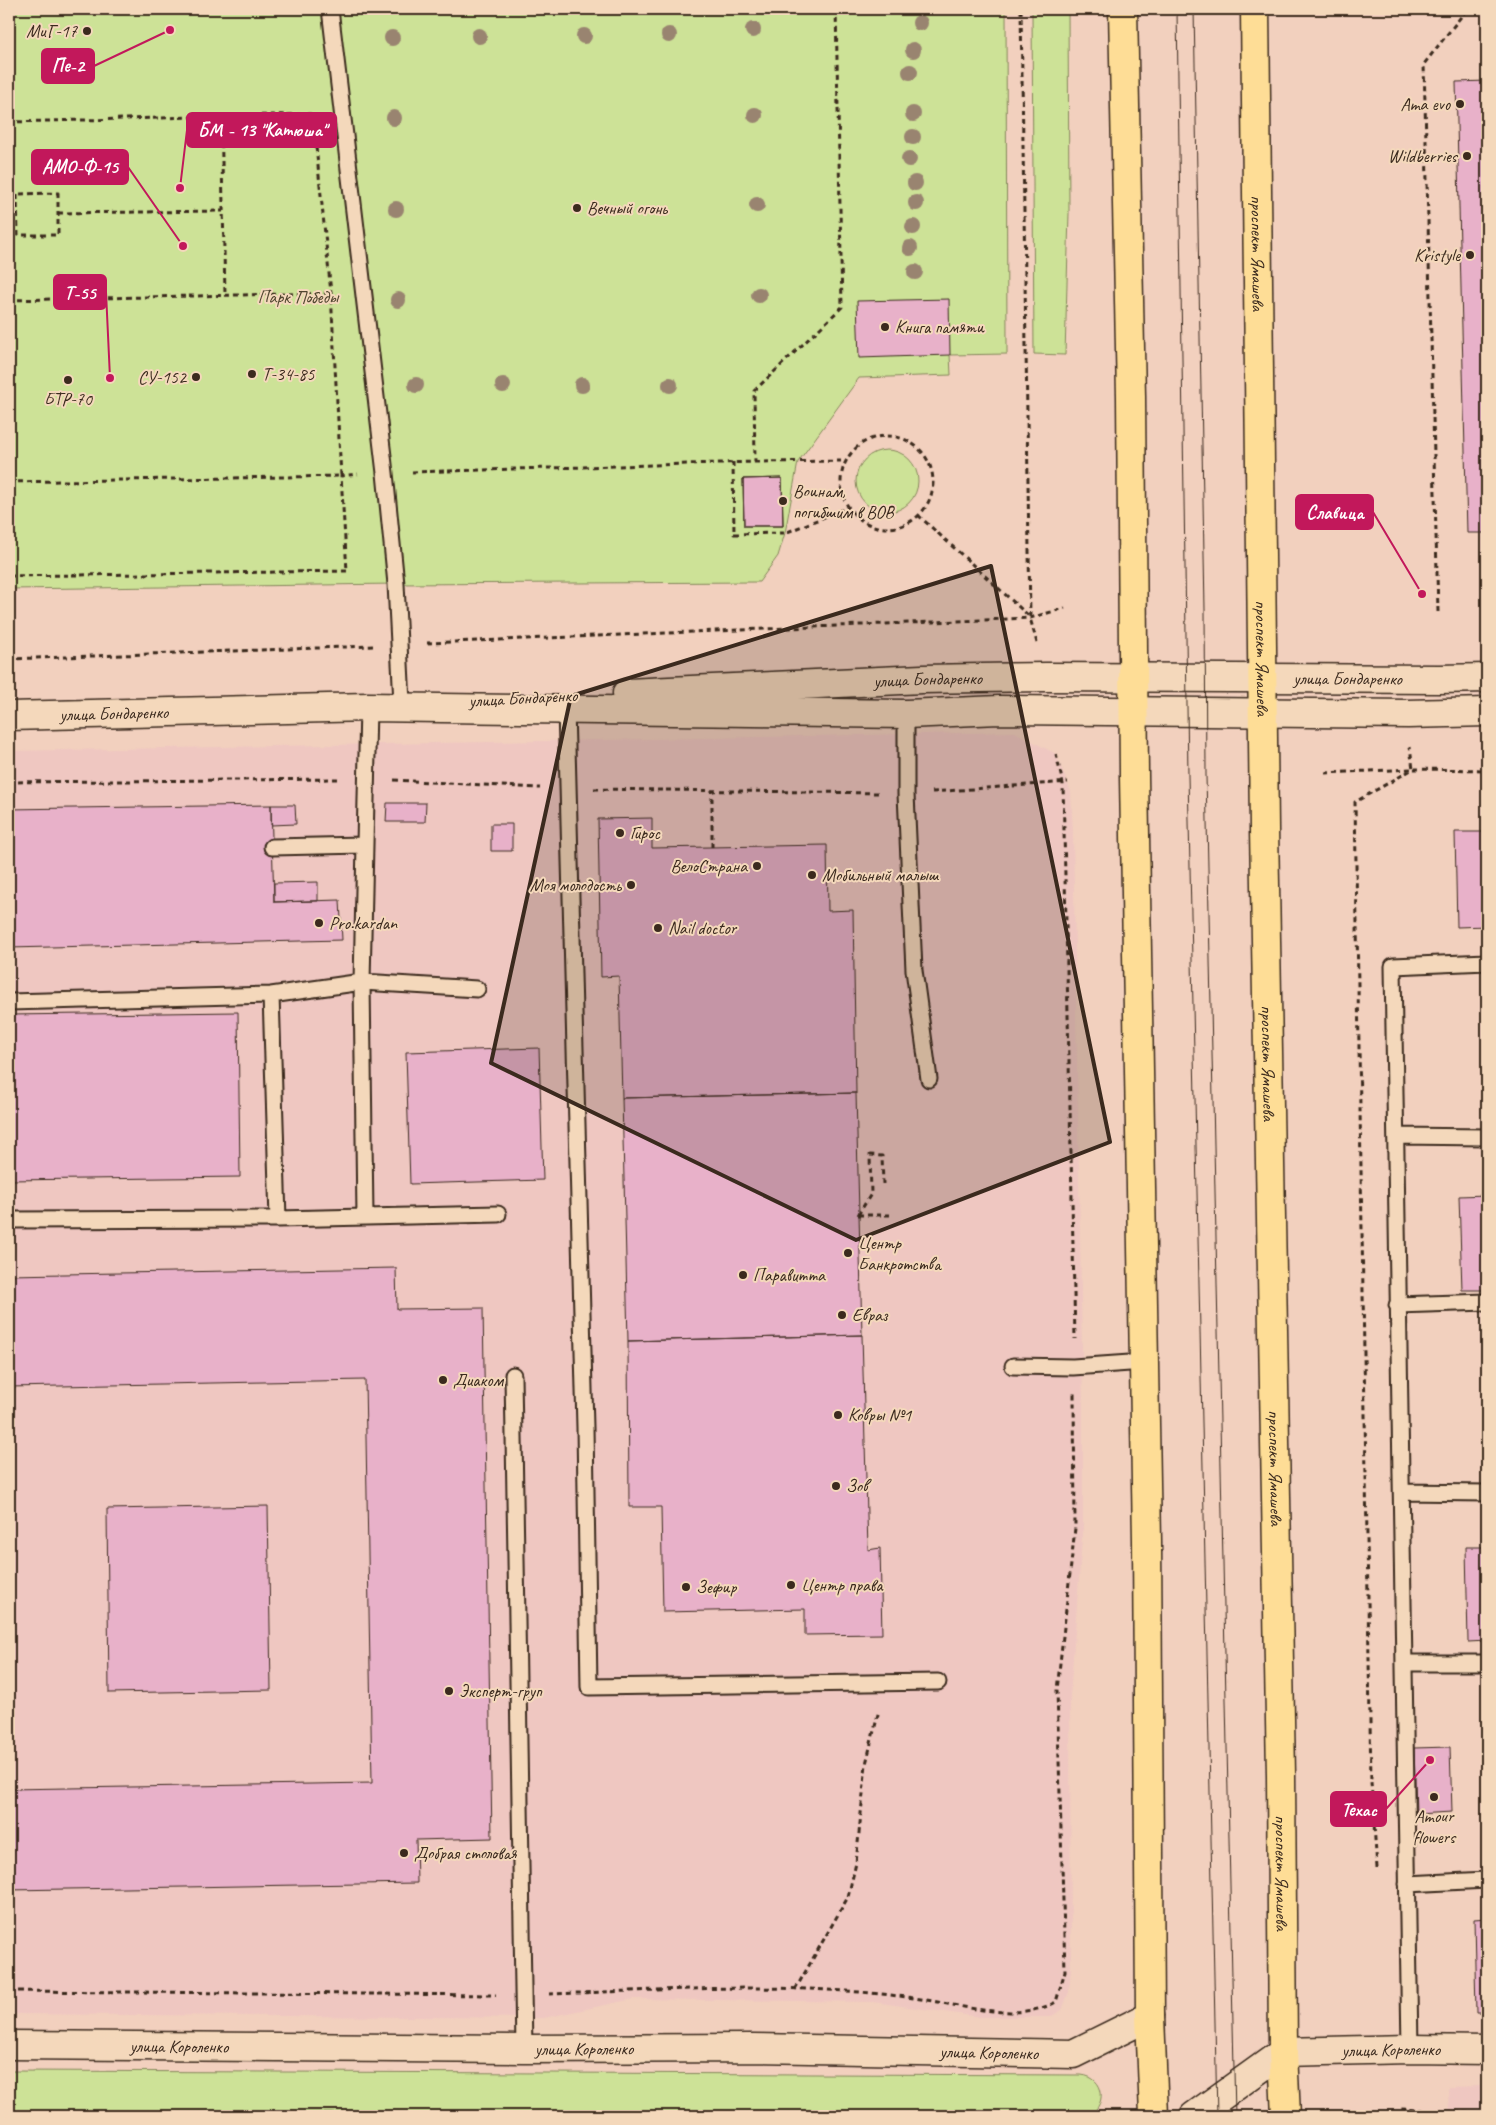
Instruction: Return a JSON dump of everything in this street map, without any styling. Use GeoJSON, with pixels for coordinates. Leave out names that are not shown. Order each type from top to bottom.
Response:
{"type":"FeatureCollection","features":[{"type":"Feature","properties":{"kind":"main road"},"geometry":{"type":"LineString","coordinates":[[1123,9],[1132,397],[1133,678],[1144,1362],[1150,2016],[1154,2116]]}},
{"type":"Feature","properties":{"kind":"main road","name":"проспект Ямашева"},"geometry":{"type":"LineString","coordinates":[[1255,9],[1261,610],[1264,678],[1264,839],[1281,1765],[1283,2052],[1286,2116]]}},
{"type":"Feature","properties":{"kind":"street","name":"улица Бондаренко"},"geometry":{"type":"LineString","coordinates":[[368,707],[402,703],[922,679],[1487,678]]}},
{"type":"Feature","properties":{"kind":"street","name":"улица Бондаренко"},"geometry":{"type":"LineString","coordinates":[[9,716],[368,707],[906,714],[999,710],[1264,713],[1487,712]]}},
{"type":"Feature","properties":{"kind":"street","name":"улица Короленко"},"geometry":{"type":"LineString","coordinates":[[9,2045],[524,2049],[753,2048],[1073,2054],[1150,2016]]}},
{"type":"Feature","properties":{"kind":"street","name":"улица Короленко"},"geometry":{"type":"LineString","coordinates":[[1283,2052],[1410,2049],[1487,2050]]}},
{"type":"Feature","properties":{"kind":"street"},"geometry":{"type":"LineString","coordinates":[[1194,2116],[1283,2052]]}},
{"type":"Feature","properties":{"kind":"lane"},"geometry":{"type":"LineString","coordinates":[[330,9],[385,473],[396,584],[402,703]]}},
{"type":"Feature","properties":{"kind":"lane"},"geometry":{"type":"LineString","coordinates":[[365,1217],[362,982],[368,707]]}},
{"type":"Feature","properties":{"kind":"lane"},"geometry":{"type":"LineString","coordinates":[[566,709],[586,1427],[589,1687],[938,1682]]}},
{"type":"Feature","properties":{"kind":"lane"},"geometry":{"type":"LineString","coordinates":[[906,714],[906,794],[914,970],[929,1078]]}},
{"type":"Feature","properties":{"kind":"lane"},"geometry":{"type":"LineString","coordinates":[[272,847],[364,845]]}},
{"type":"Feature","properties":{"kind":"lane"},"geometry":{"type":"LineString","coordinates":[[1410,2049],[1393,966],[1487,962]]}},
{"type":"Feature","properties":{"kind":"lane"},"geometry":{"type":"LineString","coordinates":[[9,1002],[271,995],[362,982],[477,989]]}},
{"type":"Feature","properties":{"kind":"lane"},"geometry":{"type":"LineString","coordinates":[[271,995],[278,1219]]}},
{"type":"Feature","properties":{"kind":"lane"},"geometry":{"type":"LineString","coordinates":[[1397,1136],[1487,1137]]}},
{"type":"Feature","properties":{"kind":"lane"},"geometry":{"type":"LineString","coordinates":[[9,1220],[278,1219],[498,1214]]}},
{"type":"Feature","properties":{"kind":"lane"},"geometry":{"type":"LineString","coordinates":[[1397,1305],[1487,1302]]}},
{"type":"Feature","properties":{"kind":"lane"},"geometry":{"type":"LineString","coordinates":[[1013,1366],[1073,1367],[1144,1362]]}},
{"type":"Feature","properties":{"kind":"lane"},"geometry":{"type":"LineString","coordinates":[[513,1375],[524,2049]]}},
{"type":"Feature","properties":{"kind":"lane"},"geometry":{"type":"LineString","coordinates":[[1402,1492],[1487,1493]]}},
{"type":"Feature","properties":{"kind":"lane"},"geometry":{"type":"LineString","coordinates":[[1404,1663],[1487,1663]]}},
{"type":"Feature","properties":{"kind":"lane"},"geometry":{"type":"LineString","coordinates":[[1408,1884],[1487,1880]]}},
{"type":"Feature","properties":{"kind":"path"},"geometry":{"type":"LineString","coordinates":[[755,462],[754,391],[842,307],[836,9]]}},
{"type":"Feature","properties":{"kind":"path"},"geometry":{"type":"LineString","coordinates":[[1021,9],[1030,618],[1037,643]]}},
{"type":"Feature","properties":{"kind":"path"},"geometry":{"type":"LineString","coordinates":[[1438,612],[1424,64],[1467,9]]}},
{"type":"Feature","properties":{"kind":"path"},"geometry":{"type":"LineString","coordinates":[[9,122],[312,114],[331,293],[340,476],[347,571],[9,576]]}},
{"type":"Feature","properties":{"kind":"path"},"geometry":{"type":"LineString","coordinates":[[221,116],[225,295]]}},
{"type":"Feature","properties":{"kind":"path"},"geometry":{"type":"LineString","coordinates":[[58,193],[58,213],[58,235],[18,235],[17,194],[58,193]]}},
{"type":"Feature","properties":{"kind":"path"},"geometry":{"type":"LineString","coordinates":[[58,213],[223,211]]}},
{"type":"Feature","properties":{"kind":"path"},"geometry":{"type":"LineString","coordinates":[[9,215],[18,215]]}},
{"type":"Feature","properties":{"kind":"path"},"geometry":{"type":"LineString","coordinates":[[9,300],[331,293]]}},
{"type":"Feature","properties":{"kind":"path"},"geometry":{"type":"LineString","coordinates":[[880,436],[894,436],[908,441],[920,450],[928,462],[933,490],[927,504],[918,515],[905,524],[890,528],[874,526],[860,519],[849,507],[843,493],[841,477],[846,462],[854,450],[866,441],[880,436]]}},
{"type":"Feature","properties":{"kind":"path"},"geometry":{"type":"LineString","coordinates":[[733,462],[734,534],[785,534],[849,507]]}},
{"type":"Feature","properties":{"kind":"path"},"geometry":{"type":"LineString","coordinates":[[9,482],[340,476],[733,462],[846,462]]}},
{"type":"Feature","properties":{"kind":"path"},"geometry":{"type":"LineString","coordinates":[[918,515],[1030,618]]}},
{"type":"Feature","properties":{"kind":"path"},"geometry":{"type":"LineString","coordinates":[[9,659],[398,645],[1030,618],[1065,608]]}},
{"type":"Feature","properties":{"kind":"path"},"geometry":{"type":"LineString","coordinates":[[1325,773],[1413,769],[1410,742]]}},
{"type":"Feature","properties":{"kind":"path"},"geometry":{"type":"LineString","coordinates":[[712,790],[712,847]]}},
{"type":"Feature","properties":{"kind":"path"},"geometry":{"type":"LineString","coordinates":[[883,1184],[882,1156],[870,1155],[871,1194],[858,1215],[894,1215]]}},
{"type":"Feature","properties":{"kind":"path"},"geometry":{"type":"LineString","coordinates":[[795,1990],[848,1897],[856,1863],[866,1764],[885,1683]]}},
{"type":"Feature","properties":{"kind":"path"},"geometry":{"type":"LineString","coordinates":[[1403,2116],[1400,2109],[1487,2114]]}},
{"type":"Feature","properties":{"kind":"highlighted area"},"geometry":{"type":"Polygon","coordinates":[[[991,566],[1110,1142],[856,1240],[491,1063],[571,696],[991,566]]]}},
{"type":"Feature","properties":{"kind":"shaded area"},"geometry":{"type":"Polygon","coordinates":[[[1015,732],[1056,754],[1071,792],[1073,833],[1083,1405],[1083,1525],[1070,1697],[1071,1968],[1069,1992],[1062,2010],[1050,2017],[980,2017],[873,2002],[633,1999],[544,2018],[9,2014],[9,751],[1015,732]]]}},
{"type":"Feature","properties":{"kind":"shaded area"},"geometry":{"type":"Polygon","coordinates":[[[1487,2086],[1487,2116],[1449,2116],[1448,2087],[1487,2086]]]}},
{"type":"Feature","properties":{"kind":"green space","name":"Парк Победы"},"geometry":{"type":"Polygon","coordinates":[[[9,9],[1006,9],[1007,354],[950,355],[951,375],[859,378],[798,462],[785,533],[778,556],[759,582],[9,589],[9,9]]]}},
{"type":"Feature","properties":{"kind":"green space"},"geometry":{"type":"Polygon","coordinates":[[[1032,9],[1068,9],[1069,213],[1065,355],[1034,354],[1032,9]]]}},
{"type":"Feature","properties":{"kind":"green space"},"geometry":{"type":"Polygon","coordinates":[[[887,450],[899,453],[909,459],[915,469],[918,481],[915,493],[909,503],[899,509],[887,512],[875,509],[865,503],[859,493],[856,481],[859,469],[865,459],[875,453],[887,450]]]}},
{"type":"Feature","properties":{"kind":"green space"},"geometry":{"type":"Polygon","coordinates":[[[9,2071],[1081,2075],[1095,2081],[1101,2093],[1101,2100],[1093,2112],[1086,2116],[9,2112],[9,2071]]]}},
{"type":"Feature","properties":{"kind":"building"},"geometry":{"type":"Polygon","coordinates":[[[1487,81],[1487,533],[1467,533],[1456,82],[1487,81]]]}},
{"type":"Feature","properties":{"kind":"building"},"geometry":{"type":"Polygon","coordinates":[[[949,299],[950,355],[859,358],[857,301],[949,299]]]}},
{"type":"Feature","properties":{"kind":"building"},"geometry":{"type":"Polygon","coordinates":[[[782,478],[783,526],[744,526],[743,479],[782,478]]]}},
{"type":"Feature","properties":{"kind":"building"},"geometry":{"type":"Polygon","coordinates":[[[782,478],[783,526],[744,526],[743,479],[782,478]]]}},
{"type":"Feature","properties":{"kind":"building"},"geometry":{"type":"Polygon","coordinates":[[[387,803],[426,803],[425,822],[386,822],[387,803]]]}},
{"type":"Feature","properties":{"kind":"building"},"geometry":{"type":"Polygon","coordinates":[[[271,805],[274,902],[340,900],[342,940],[9,948],[9,809],[271,805]]]}},
{"type":"Feature","properties":{"kind":"building"},"geometry":{"type":"Polygon","coordinates":[[[271,805],[295,805],[296,824],[271,825],[271,805]]]}},
{"type":"Feature","properties":{"kind":"building"},"geometry":{"type":"Polygon","coordinates":[[[652,818],[652,848],[827,845],[828,911],[853,910],[856,1093],[622,1098],[619,976],[601,977],[598,819],[652,818]]]}},
{"type":"Feature","properties":{"kind":"building"},"geometry":{"type":"Polygon","coordinates":[[[491,824],[512,824],[512,851],[491,851],[491,824]]]}},
{"type":"Feature","properties":{"kind":"building"},"geometry":{"type":"Polygon","coordinates":[[[1455,832],[1487,832],[1487,926],[1457,927],[1455,832]]]}},
{"type":"Feature","properties":{"kind":"building"},"geometry":{"type":"Polygon","coordinates":[[[318,882],[318,901],[274,902],[274,883],[318,882]]]}},
{"type":"Feature","properties":{"kind":"building"},"geometry":{"type":"Polygon","coordinates":[[[238,1012],[240,1177],[9,1180],[9,1015],[238,1012]]]}},
{"type":"Feature","properties":{"kind":"building"},"geometry":{"type":"Polygon","coordinates":[[[539,1048],[543,1180],[410,1184],[406,1052],[539,1048]]]}},
{"type":"Feature","properties":{"kind":"building","name":"Паравитта"},"geometry":{"type":"Polygon","coordinates":[[[856,1093],[862,1335],[628,1341],[622,1098],[856,1093]]]}},
{"type":"Feature","properties":{"kind":"building"},"geometry":{"type":"Polygon","coordinates":[[[1487,1195],[1487,1290],[1462,1290],[1459,1196],[1487,1195]]]}},
{"type":"Feature","properties":{"kind":"building"},"geometry":{"type":"Polygon","coordinates":[[[396,1268],[397,1309],[483,1308],[492,1838],[416,1840],[417,1883],[9,1890],[9,1789],[372,1783],[365,1380],[9,1387],[9,1275],[396,1268]]]}},
{"type":"Feature","properties":{"kind":"building"},"geometry":{"type":"Polygon","coordinates":[[[862,1335],[868,1550],[880,1548],[882,1634],[805,1635],[805,1609],[663,1612],[661,1507],[629,1507],[628,1341],[862,1335]]]}},
{"type":"Feature","properties":{"kind":"building"},"geometry":{"type":"Polygon","coordinates":[[[268,1506],[271,1690],[109,1693],[107,1509],[268,1506]]]}},
{"type":"Feature","properties":{"kind":"building"},"geometry":{"type":"Polygon","coordinates":[[[1466,1547],[1487,1547],[1487,1641],[1468,1642],[1466,1547]]]}},
{"type":"Feature","properties":{"kind":"building"},"geometry":{"type":"Polygon","coordinates":[[[1450,1747],[1452,1812],[1416,1814],[1414,1748],[1450,1747]]]}},
{"type":"Feature","properties":{"kind":"building"},"geometry":{"type":"Polygon","coordinates":[[[1487,1918],[1487,2013],[1476,2013],[1474,1919],[1487,1918]]]}},
{"type":"Feature","properties":{"kind":"tram line"},"geometry":{"type":"LineString","coordinates":[[1177,9],[1188,775],[1217,2116]]}},
{"type":"Feature","properties":{"kind":"tram line"},"geometry":{"type":"LineString","coordinates":[[1194,9],[1205,610],[1206,775],[1235,2116]]}},
{"type":"Feature","properties":{"kind":"place","name":"Пе-2"},"geometry":{"type":"Point","coordinates":[170,30]}},
{"type":"Feature","properties":{"kind":"place","name":"МиГ-17"},"geometry":{"type":"Point","coordinates":[87,31]}},
{"type":"Feature","properties":{"kind":"place","name":"Ama evo"},"geometry":{"type":"Point","coordinates":[1460,104]}},
{"type":"Feature","properties":{"kind":"place","name":"Wildberries"},"geometry":{"type":"Point","coordinates":[1467,156]}},
{"type":"Feature","properties":{"kind":"place","name":"БМ - 13 \"Катюша\""},"geometry":{"type":"Point","coordinates":[180,188]}},
{"type":"Feature","properties":{"kind":"place","name":"Вечный огонь"},"geometry":{"type":"Point","coordinates":[577,208]}},
{"type":"Feature","properties":{"kind":"place","name":"АМО-Ф-15"},"geometry":{"type":"Point","coordinates":[183,246]}},
{"type":"Feature","properties":{"kind":"place","name":"Kristyle"},"geometry":{"type":"Point","coordinates":[1470,255]}},
{"type":"Feature","properties":{"kind":"place","name":"Книга памяти"},"geometry":{"type":"Point","coordinates":[885,327]}},
{"type":"Feature","properties":{"kind":"place","name":"Т-34-85"},"geometry":{"type":"Point","coordinates":[252,374]}},
{"type":"Feature","properties":{"kind":"place","name":"СУ-152"},"geometry":{"type":"Point","coordinates":[196,377]}},
{"type":"Feature","properties":{"kind":"place","name":"Т-55"},"geometry":{"type":"Point","coordinates":[110,378]}},
{"type":"Feature","properties":{"kind":"place","name":"БТР-70"},"geometry":{"type":"Point","coordinates":[68,380]}},
{"type":"Feature","properties":{"kind":"place","name":"Воинам, погибшим в ВОВ"},"geometry":{"type":"Point","coordinates":[783,501]}},
{"type":"Feature","properties":{"kind":"place","name":"Славица"},"geometry":{"type":"Point","coordinates":[1422,594]}},
{"type":"Feature","properties":{"kind":"place","name":"Гирос"},"geometry":{"type":"Point","coordinates":[620,833]}},
{"type":"Feature","properties":{"kind":"place","name":"ВелоСтрана"},"geometry":{"type":"Point","coordinates":[757,866]}},
{"type":"Feature","properties":{"kind":"place","name":"Мобильный малыш"},"geometry":{"type":"Point","coordinates":[812,875]}},
{"type":"Feature","properties":{"kind":"place","name":"Моя молодость"},"geometry":{"type":"Point","coordinates":[631,885]}},
{"type":"Feature","properties":{"kind":"place","name":"Pro.kardan"},"geometry":{"type":"Point","coordinates":[319,923]}},
{"type":"Feature","properties":{"kind":"place","name":"Nail doctor"},"geometry":{"type":"Point","coordinates":[658,928]}},
{"type":"Feature","properties":{"kind":"place","name":"Центр Банкротства"},"geometry":{"type":"Point","coordinates":[848,1253]}},
{"type":"Feature","properties":{"kind":"place","name":"Паравитта"},"geometry":{"type":"Point","coordinates":[743,1275]}},
{"type":"Feature","properties":{"kind":"place","name":"Евраз"},"geometry":{"type":"Point","coordinates":[842,1315]}},
{"type":"Feature","properties":{"kind":"place","name":"Диаком"},"geometry":{"type":"Point","coordinates":[443,1380]}},
{"type":"Feature","properties":{"kind":"place","name":"Ковры №1"},"geometry":{"type":"Point","coordinates":[838,1415]}},
{"type":"Feature","properties":{"kind":"place","name":"Зов"},"geometry":{"type":"Point","coordinates":[836,1486]}},
{"type":"Feature","properties":{"kind":"place","name":"Центр права"},"geometry":{"type":"Point","coordinates":[791,1585]}},
{"type":"Feature","properties":{"kind":"place","name":"Зефир"},"geometry":{"type":"Point","coordinates":[686,1587]}},
{"type":"Feature","properties":{"kind":"place","name":"Эксперт-груп"},"geometry":{"type":"Point","coordinates":[449,1691]}},
{"type":"Feature","properties":{"kind":"place","name":"Техас"},"geometry":{"type":"Point","coordinates":[1430,1760]}},
{"type":"Feature","properties":{"kind":"place","name":"Amour flowers"},"geometry":{"type":"Point","coordinates":[1434,1797]}},
{"type":"Feature","properties":{"kind":"place","name":"Добрая столовая"},"geometry":{"type":"Point","coordinates":[404,1853]}}]}
